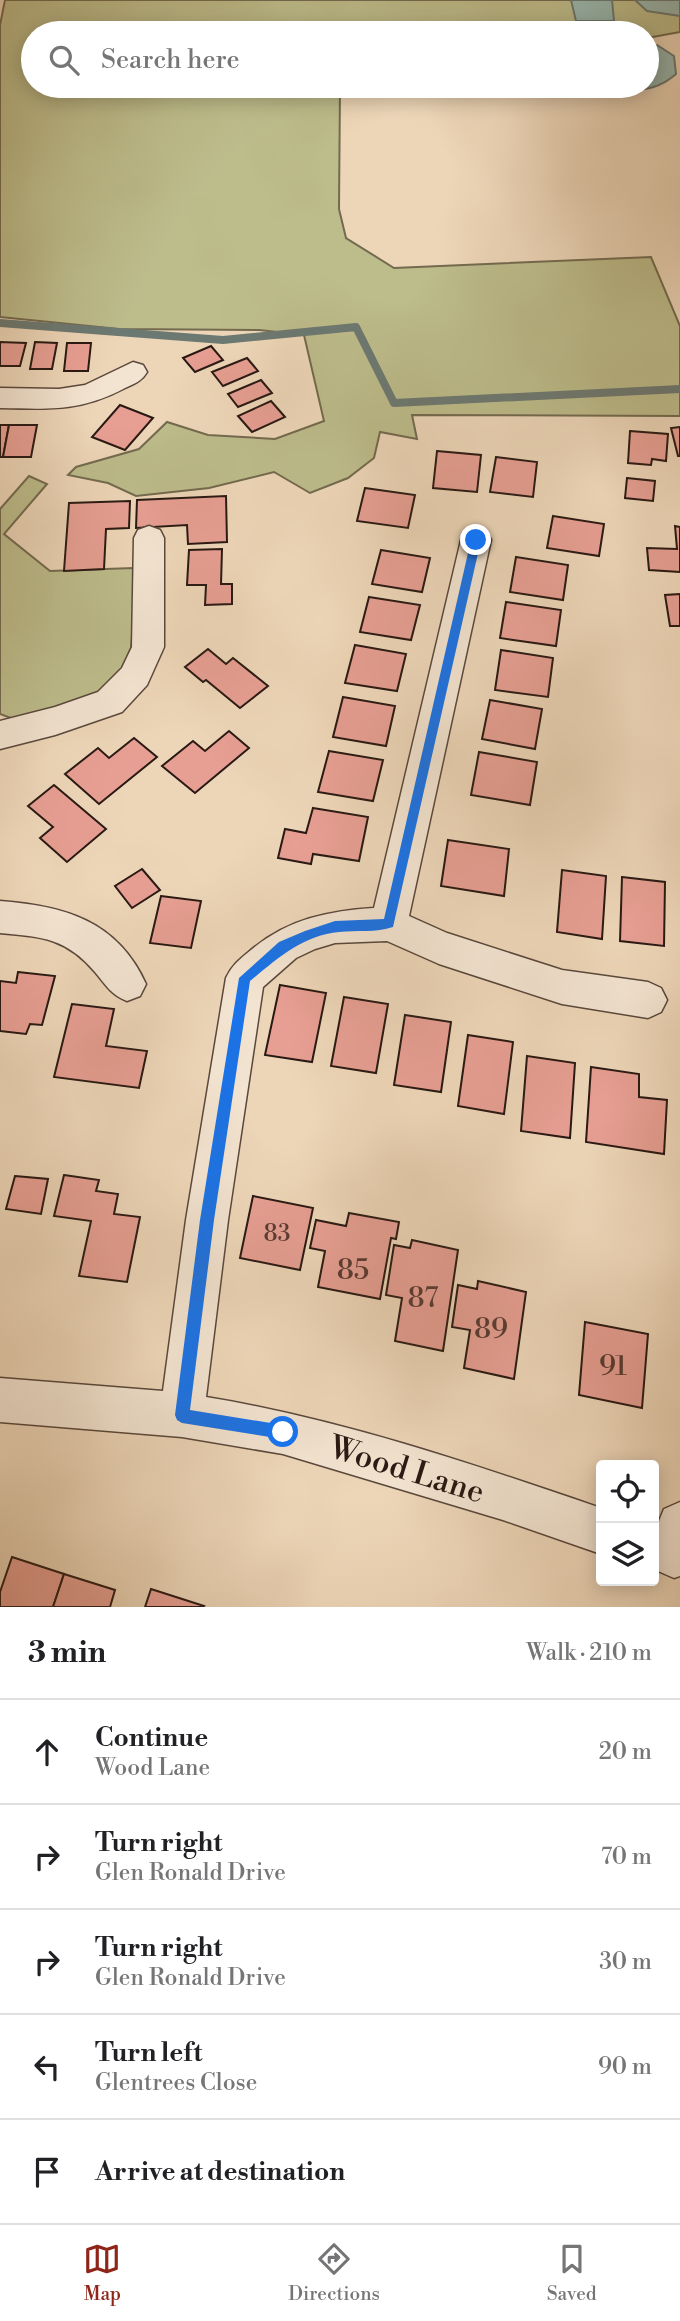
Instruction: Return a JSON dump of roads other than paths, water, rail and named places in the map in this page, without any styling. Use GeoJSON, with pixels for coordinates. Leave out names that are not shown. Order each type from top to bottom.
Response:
{"type":"FeatureCollection","features":[{"type":"Feature","properties":{"kind":"street"},"geometry":{"type":"LineString","coordinates":[[0,398],[59,399],[91,394],[133,372]]}},
{"type":"Feature","properties":{"kind":"street"},"geometry":{"type":"LineString","coordinates":[[0,735],[55,721],[110,702],[135,676],[148,647],[149,538]]}},
{"type":"Feature","properties":{"kind":"street"},"geometry":{"type":"LineString","coordinates":[[389,924],[476,540]]}},
{"type":"Feature","properties":{"kind":"street"},"geometry":{"type":"LineString","coordinates":[[0,917],[45,920],[75,929],[106,955],[127,984]]}},
{"type":"Feature","properties":{"kind":"street"},"geometry":{"type":"LineString","coordinates":[[182,1415],[207,1220],[245,978],[283,946],[309,934],[335,927],[389,924],[439,947],[562,987],[648,1000]]}},
{"type":"Feature","properties":{"kind":"street","name":"Wood Lane"},"geometry":{"type":"LineString","coordinates":[[0,1400],[182,1415],[283,1432],[503,1497],[596,1529]]}},
{"type":"Feature","properties":{"kind":"water"},"geometry":{"type":"Polygon","coordinates":[[[571,0],[612,0],[614,21],[576,21],[571,0]]]}},
{"type":"Feature","properties":{"kind":"water"},"geometry":{"type":"Polygon","coordinates":[[[635,0],[680,0],[680,16],[647,11],[635,0]]]}},
{"type":"Feature","properties":{"kind":"water"},"geometry":{"type":"Polygon","coordinates":[[[659,46],[674,56],[676,74],[659,85],[659,46]]]}},
{"type":"Feature","properties":{"kind":"waterway"},"geometry":{"type":"LineString","coordinates":[[0,323],[223,340],[356,327],[394,403],[680,389]]}}]}
